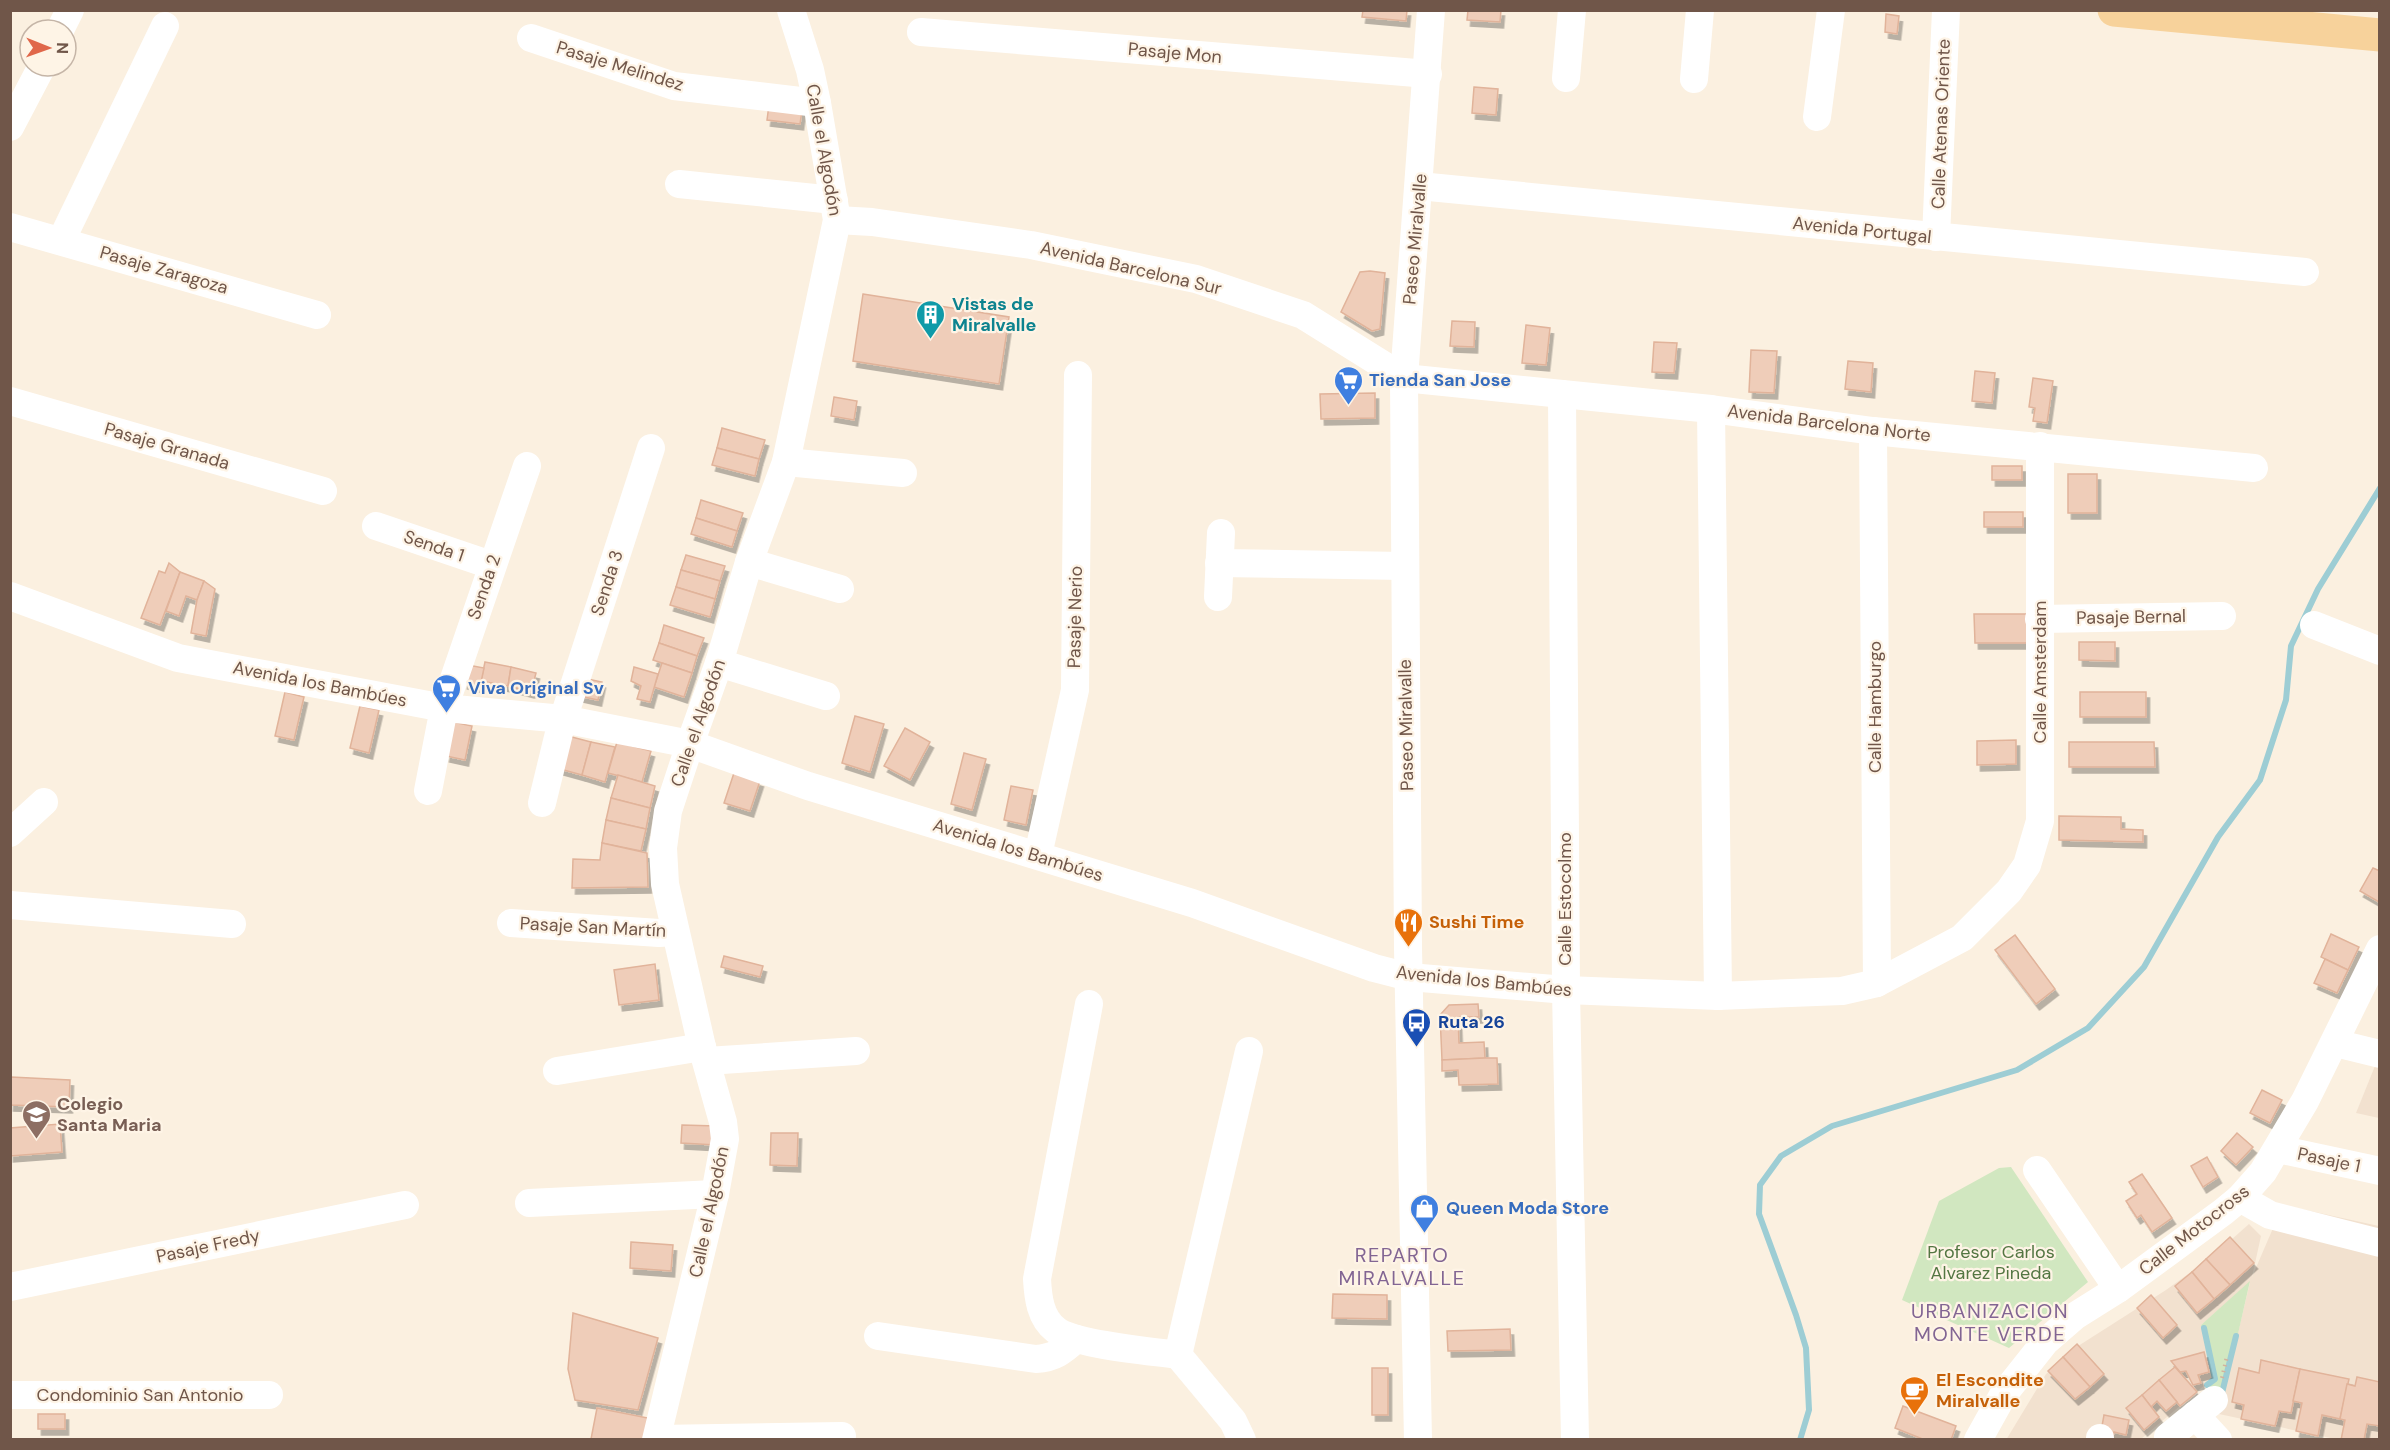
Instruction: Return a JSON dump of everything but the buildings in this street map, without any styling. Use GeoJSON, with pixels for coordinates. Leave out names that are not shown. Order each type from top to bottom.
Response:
{"type":"FeatureCollection","features":[{"type":"Feature","properties":{"kind":"main road"},"geometry":{"type":"LineString","coordinates":[[2114,10],[2379,35]]}},
{"type":"Feature","properties":{"kind":"street","name":"Calle el Algodón"},"geometry":{"type":"LineString","coordinates":[[657,1439],[715,1194],[725,1139],[723,1122],[675,932],[665,884],[663,848],[669,812],[690,744],[719,663],[749,562],[786,462],[836,210],[810,70],[791,10]]}},
{"type":"Feature","properties":{"kind":"street","name":"Paseo Miralvalle"},"geometry":{"type":"LineString","coordinates":[[1418,1440],[1409,977],[1404,378],[1431,10]]}},
{"type":"Feature","properties":{"kind":"street"},"geometry":{"type":"LineString","coordinates":[[1566,78],[1572,10]]}},
{"type":"Feature","properties":{"kind":"street"},"geometry":{"type":"LineString","coordinates":[[1694,79],[1700,10]]}},
{"type":"Feature","properties":{"kind":"street"},"geometry":{"type":"LineString","coordinates":[[1817,117],[1831,10]]}},
{"type":"Feature","properties":{"kind":"street","name":"Calle Atenas Oriente"},"geometry":{"type":"LineString","coordinates":[[1936,237],[1946,10]]}},
{"type":"Feature","properties":{"kind":"street"},"geometry":{"type":"LineString","coordinates":[[61,241],[165,26]]}},
{"type":"Feature","properties":{"kind":"street","name":"Pasaje Mon"},"geometry":{"type":"LineString","coordinates":[[921,32],[1428,74]]}},
{"type":"Feature","properties":{"kind":"street","name":"Pasaje Melindez"},"geometry":{"type":"LineString","coordinates":[[531,38],[674,86],[817,103]]}},
{"type":"Feature","properties":{"kind":"street"},"geometry":{"type":"LineString","coordinates":[[10,127],[36,78]]}},
{"type":"Feature","properties":{"kind":"street","name":"Avenida Barcelona Sur"},"geometry":{"type":"LineString","coordinates":[[680,184],[836,210],[872,222],[1031,245],[1196,279],[1303,315],[1404,378]]}},
{"type":"Feature","properties":{"kind":"street","name":"Avenida Portugal"},"geometry":{"type":"LineString","coordinates":[[1419,186],[2305,272]]}},
{"type":"Feature","properties":{"kind":"street","name":"Pasaje Zaragoza"},"geometry":{"type":"LineString","coordinates":[[10,226],[317,315]]}},
{"type":"Feature","properties":{"kind":"street","name":"Pasaje Nerio"},"geometry":{"type":"LineString","coordinates":[[1038,855],[1075,690],[1078,375]]}},
{"type":"Feature","properties":{"kind":"street","name":"Avenida Barcelona Norte"},"geometry":{"type":"LineString","coordinates":[[1404,378],[1711,409],[1873,430],[2254,468]]}},
{"type":"Feature","properties":{"kind":"street","name":"Calle Estocolmo"},"geometry":{"type":"LineString","coordinates":[[1562,394],[1566,990],[1575,1440]]}},
{"type":"Feature","properties":{"kind":"street","name":"Pasaje Granada"},"geometry":{"type":"LineString","coordinates":[[10,401],[323,491]]}},
{"type":"Feature","properties":{"kind":"street"},"geometry":{"type":"LineString","coordinates":[[1711,409],[1718,996]]}},
{"type":"Feature","properties":{"kind":"street","name":"Calle Hamburgo"},"geometry":{"type":"LineString","coordinates":[[1873,430],[1877,983]]}},
{"type":"Feature","properties":{"kind":"street","name":"Calle Amsterdam"},"geometry":{"type":"LineString","coordinates":[[2009,891],[2027,865],[2040,821],[2040,446]]}},
{"type":"Feature","properties":{"kind":"street","name":"Senda 3"},"geometry":{"type":"LineString","coordinates":[[542,803],[563,719],[651,448]]}},
{"type":"Feature","properties":{"kind":"street"},"geometry":{"type":"LineString","coordinates":[[786,462],[903,473]]}},
{"type":"Feature","properties":{"kind":"street","name":"Senda 2"},"geometry":{"type":"LineString","coordinates":[[428,790],[444,708],[491,565],[527,466]]}},
{"type":"Feature","properties":{"kind":"street","name":"Senda 1"},"geometry":{"type":"LineString","coordinates":[[376,526],[491,565]]}},
{"type":"Feature","properties":{"kind":"street"},"geometry":{"type":"LineString","coordinates":[[1218,597],[1221,533]]}},
{"type":"Feature","properties":{"kind":"street"},"geometry":{"type":"LineString","coordinates":[[749,562],[840,589]]}},
{"type":"Feature","properties":{"kind":"street"},"geometry":{"type":"LineString","coordinates":[[1219,563],[1404,566]]}},
{"type":"Feature","properties":{"kind":"street","name":"Avenida los Bambúes"},"geometry":{"type":"LineString","coordinates":[[10,596],[178,658],[444,708],[563,719],[690,744],[808,786],[1192,903],[1374,968],[1409,977],[1566,990],[1718,996],[1842,991],[1877,983],[1962,938],[2009,891]]}},
{"type":"Feature","properties":{"kind":"street","name":"Pasaje Bernal"},"geometry":{"type":"LineString","coordinates":[[2039,619],[2222,616]]}},
{"type":"Feature","properties":{"kind":"street"},"geometry":{"type":"LineString","coordinates":[[2314,625],[2379,651]]}},
{"type":"Feature","properties":{"kind":"street"},"geometry":{"type":"LineString","coordinates":[[719,663],[826,696]]}},
{"type":"Feature","properties":{"kind":"street"},"geometry":{"type":"LineString","coordinates":[[10,832],[44,802]]}},
{"type":"Feature","properties":{"kind":"street"},"geometry":{"type":"LineString","coordinates":[[10,905],[232,924]]}},
{"type":"Feature","properties":{"kind":"street","name":"Pasaje San Martín"},"geometry":{"type":"LineString","coordinates":[[511,923],[658,933],[675,932]]}},
{"type":"Feature","properties":{"kind":"street","name":"Calle Motocross"},"geometry":{"type":"LineString","coordinates":[[1978,1440],[2003,1395],[2045,1342],[2074,1316],[2118,1289],[2187,1240],[2240,1198],[2263,1172],[2278,1149],[2335,1043],[2379,950]]}},
{"type":"Feature","properties":{"kind":"street"},"geometry":{"type":"LineString","coordinates":[[1089,1004],[1037,1279],[1038,1298],[1044,1315],[1056,1330],[1076,1340],[1179,1355],[1233,1421],[1242,1440]]}},
{"type":"Feature","properties":{"kind":"street"},"geometry":{"type":"LineString","coordinates":[[2335,1043],[2379,1054]]}},
{"type":"Feature","properties":{"kind":"street"},"geometry":{"type":"LineString","coordinates":[[557,1071],[704,1054],[856,1051]]}},
{"type":"Feature","properties":{"kind":"street"},"geometry":{"type":"LineString","coordinates":[[1179,1355],[1249,1051]]}},
{"type":"Feature","properties":{"kind":"street","name":"Pasaje 1"},"geometry":{"type":"LineString","coordinates":[[2278,1149],[2379,1171]]}},
{"type":"Feature","properties":{"kind":"street"},"geometry":{"type":"LineString","coordinates":[[2037,1170],[2118,1289]]}},
{"type":"Feature","properties":{"kind":"street"},"geometry":{"type":"LineString","coordinates":[[529,1203],[715,1194]]}},
{"type":"Feature","properties":{"kind":"street"},"geometry":{"type":"LineString","coordinates":[[2240,1198],[2270,1215],[2379,1243]]}},
{"type":"Feature","properties":{"kind":"street","name":"Pasaje Fredy"},"geometry":{"type":"LineString","coordinates":[[10,1287],[405,1205]]}},
{"type":"Feature","properties":{"kind":"street"},"geometry":{"type":"LineString","coordinates":[[878,1336],[1036,1359],[1059,1354],[1076,1340]]}},
{"type":"Feature","properties":{"kind":"street","name":"Condominio San Antonio"},"geometry":{"type":"LineString","coordinates":[[10,1395],[269,1395]]}},
{"type":"Feature","properties":{"kind":"street"},"geometry":{"type":"LineString","coordinates":[[2168,1437],[2209,1400],[2218,1440]]}},
{"type":"Feature","properties":{"kind":"street"},"geometry":{"type":"LineString","coordinates":[[657,1439],[842,1436]]}},
{"type":"Feature","properties":{"kind":"path"},"geometry":{"type":"LineString","coordinates":[[2209,1400],[2221,1380],[2227,1356]]}},
{"type":"Feature","properties":{"kind":"shaded area"},"geometry":{"type":"Polygon","coordinates":[[[2379,1056],[2379,1118],[2356,1113],[2379,1056]]]}},
{"type":"Feature","properties":{"kind":"shaded area"},"geometry":{"type":"Polygon","coordinates":[[[2283,1205],[2379,1226],[2379,1439],[2335,1439],[2219,1414],[2250,1282],[2201,1325],[2213,1378],[2141,1439],[2006,1440],[2046,1374],[2075,1348],[2166,1290],[2213,1256],[2249,1224],[2261,1236],[2252,1277],[2283,1205]]]}},
{"type":"Feature","properties":{"kind":"green space","name":"Profesor Carlos Alvarez Pineda"},"geometry":{"type":"Polygon","coordinates":[[[2011,1167],[2088,1282],[2009,1348],[1902,1300],[1939,1201],[1999,1168],[2011,1167]]]}},
{"type":"Feature","properties":{"kind":"green space"},"geometry":{"type":"Polygon","coordinates":[[[2250,1281],[2223,1400],[2207,1384],[2213,1378],[2201,1325],[2250,1281]]]}},
{"type":"Feature","properties":{"kind":"waterway"},"geometry":{"type":"LineString","coordinates":[[1800,1440],[1809,1410],[1806,1348],[1759,1214],[1760,1185],[1781,1156],[1832,1126],[2017,1070],[2088,1028],[2144,967],[2218,837],[2260,780],[2286,700],[2291,646],[2318,589],[2380,488]]}},
{"type":"Feature","properties":{"kind":"waterway"},"geometry":{"type":"LineString","coordinates":[[2204,1328],[2215,1379],[2207,1385]]}},
{"type":"Feature","properties":{"kind":"waterway"},"geometry":{"type":"LineString","coordinates":[[2221,1397],[2236,1336]]}},
{"type":"Feature","properties":{"kind":"place","name":"Vistas de Miralvalle"},"geometry":{"type":"Point","coordinates":[931,340]}},
{"type":"Feature","properties":{"kind":"place","name":"Tienda San Jose"},"geometry":{"type":"Point","coordinates":[1348,406]}},
{"type":"Feature","properties":{"kind":"place","name":"Viva Original Sv"},"geometry":{"type":"Point","coordinates":[447,714]}},
{"type":"Feature","properties":{"kind":"place","name":"Sushi Time"},"geometry":{"type":"Point","coordinates":[1408,948]}},
{"type":"Feature","properties":{"kind":"place","name":"Ruta 26"},"geometry":{"type":"Point","coordinates":[1417,1048]}},
{"type":"Feature","properties":{"kind":"place","name":"Colegio Santa Maria"},"geometry":{"type":"Point","coordinates":[36,1140]}},
{"type":"Feature","properties":{"kind":"place","name":"Queen Moda Store"},"geometry":{"type":"Point","coordinates":[1425,1234]}},
{"type":"Feature","properties":{"kind":"place","name":"El Escondite Miralvalle"},"geometry":{"type":"Point","coordinates":[1915,1416]}},
{"type":"Feature","properties":{"kind":"district","name":"REPARTO MIRALVALLE"},"geometry":{"type":"Point","coordinates":[1402,1266]}},
{"type":"Feature","properties":{"kind":"district","name":"URBANIZACION MONTE VERDE"},"geometry":{"type":"Point","coordinates":[1990,1322]}}]}
